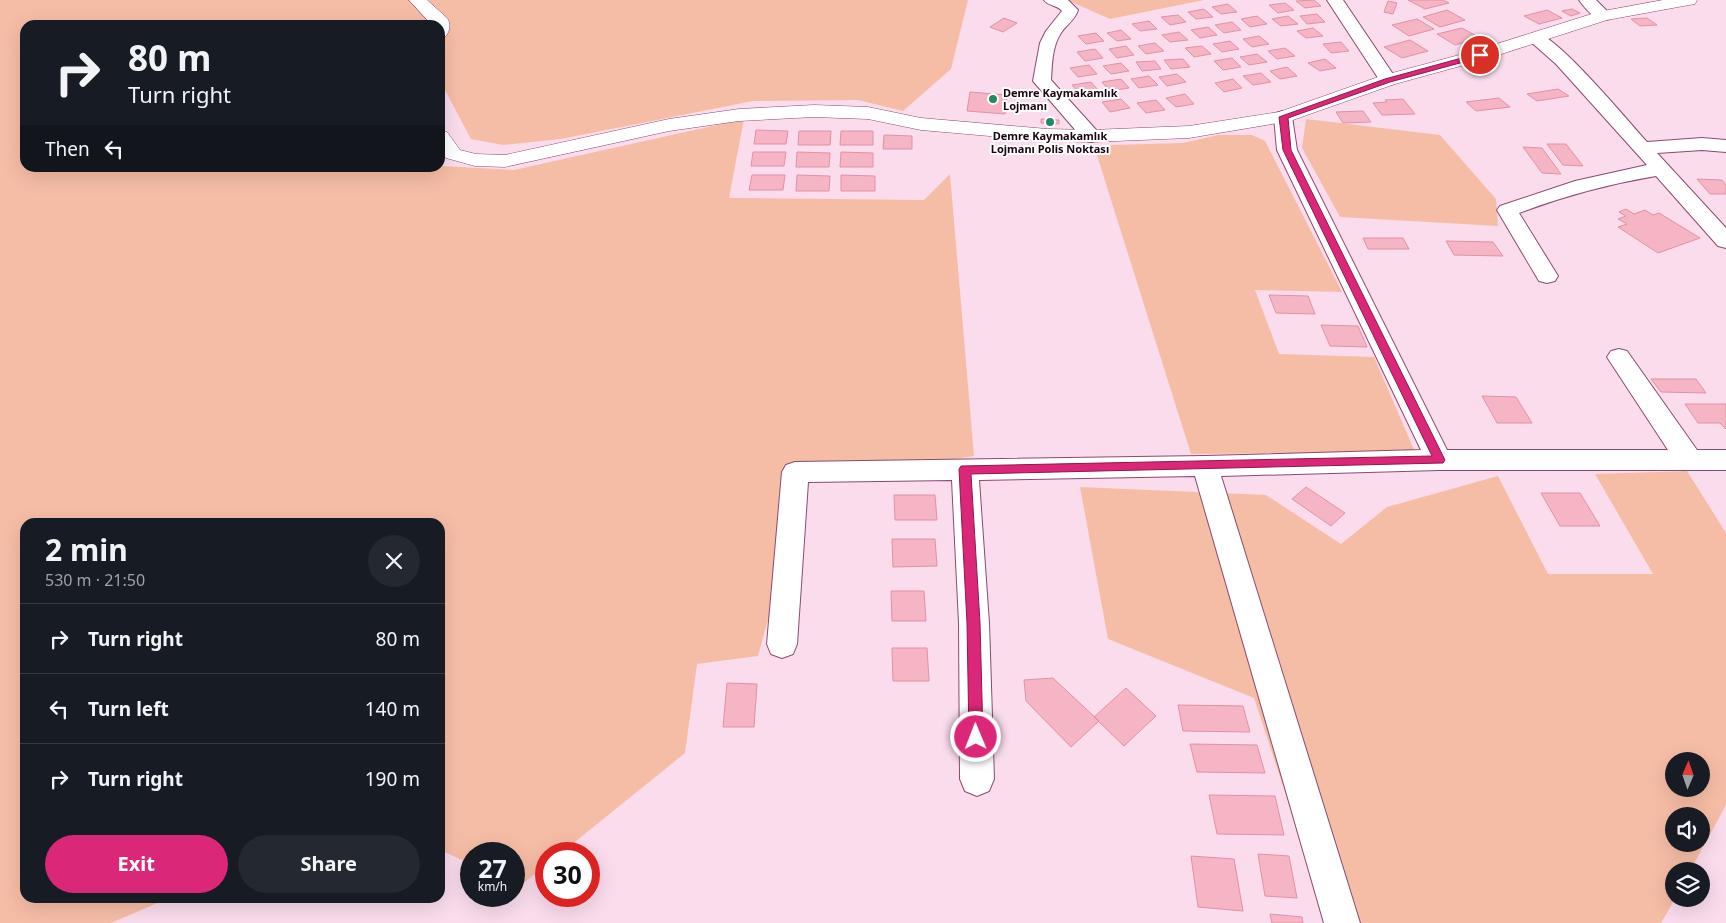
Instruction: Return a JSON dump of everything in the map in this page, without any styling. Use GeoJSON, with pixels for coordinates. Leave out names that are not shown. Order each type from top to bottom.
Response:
{"type":"FeatureCollection","features":[{"type":"Feature","properties":{"kind":"street"},"geometry":{"type":"LineString","coordinates":[[417,0],[439,20]]}},
{"type":"Feature","properties":{"kind":"street"},"geometry":{"type":"LineString","coordinates":[[1052,0],[1064,4],[1070,10],[1069,15],[1054,32],[1046,50],[1042,81],[1091,136]]}},
{"type":"Feature","properties":{"kind":"street"},"geometry":{"type":"LineString","coordinates":[[1335,0],[1388,80]]}},
{"type":"Feature","properties":{"kind":"street"},"geometry":{"type":"LineString","coordinates":[[1587,0],[1604,16]]}},
{"type":"Feature","properties":{"kind":"street"},"geometry":{"type":"LineString","coordinates":[[445,143],[453,154],[475,160],[505,161],[669,126],[739,115],[814,111],[868,113],[930,125],[1047,135],[1091,136],[1189,132],[1283,117],[1388,80],[1537,38],[1604,16],[1689,0]]}},
{"type":"Feature","properties":{"kind":"street"},"geometry":{"type":"LineString","coordinates":[[1537,38],[1562,60],[1726,241]]}},
{"type":"Feature","properties":{"kind":"street"},"geometry":{"type":"LineString","coordinates":[[1283,117],[1287,150],[1439,460]]}},
{"type":"Feature","properties":{"kind":"street"},"geometry":{"type":"LineString","coordinates":[[1641,148],[1702,144],[1726,146]]}},
{"type":"Feature","properties":{"kind":"street"},"geometry":{"type":"LineString","coordinates":[[1547,276],[1507,210],[1552,192],[1612,177],[1660,169]]}},
{"type":"Feature","properties":{"kind":"street"},"geometry":{"type":"LineString","coordinates":[[1619,357],[1690,461]]}},
{"type":"Feature","properties":{"kind":"street"},"geometry":{"type":"LineString","coordinates":[[782,644],[795,472],[1205,466],[1439,460],[1726,460]]}},
{"type":"Feature","properties":{"kind":"street"},"geometry":{"type":"LineString","coordinates":[[1205,466],[1342,923]]}},
{"type":"Feature","properties":{"kind":"street"},"geometry":{"type":"LineString","coordinates":[[965,469],[974,623],[977,780]]}},
{"type":"Feature","properties":{"kind":"shaded area"},"geometry":{"type":"Polygon","coordinates":[[[0,0],[968,0],[951,69],[903,111],[858,100],[753,101],[561,139],[503,145],[471,139],[445,90],[445,20],[20,20],[20,172],[445,172],[445,166],[514,170],[744,119],[729,198],[924,200],[950,174],[974,456],[806,483],[758,656],[697,664],[685,753],[575,842],[535,842],[535,874],[525,882],[525,842],[460,842],[460,859],[445,852],[445,518],[20,518],[20,903],[157,903],[111,923],[0,923],[0,0]]]}},
{"type":"Feature","properties":{"kind":"shaded area"},"geometry":{"type":"Polygon","coordinates":[[[1067,0],[1204,0],[1110,19],[1067,0]]]}},
{"type":"Feature","properties":{"kind":"shaded area"},"geometry":{"type":"Polygon","coordinates":[[[1306,119],[1440,135],[1496,199],[1498,226],[1340,217],[1302,148],[1306,119]]]}},
{"type":"Feature","properties":{"kind":"shaded area"},"geometry":{"type":"Polygon","coordinates":[[[1218,135],[1252,135],[1265,141],[1342,292],[1255,290],[1279,354],[1374,357],[1415,452],[1191,454],[1095,149],[1113,145],[1183,143],[1218,135]]]}},
{"type":"Feature","properties":{"kind":"shaded area"},"geometry":{"type":"Polygon","coordinates":[[[1687,471],[1726,533],[1726,805],[1710,834],[1710,807],[1665,807],[1665,852],[1700,852],[1695,862],[1665,862],[1665,907],[1670,907],[1661,923],[1328,923],[1254,698],[1108,639],[1080,487],[1266,495],[1341,544],[1387,507],[1498,476],[1548,574],[1653,574],[1595,474],[1687,471]]]}},
{"type":"Feature","properties":{"kind":"building"},"geometry":{"type":"Polygon","coordinates":[[[1314,0],[1321,6],[1305,8],[1296,1],[1314,0]]]}},
{"type":"Feature","properties":{"kind":"building"},"geometry":{"type":"Polygon","coordinates":[[[1408,0],[1443,0],[1449,3],[1425,9],[1408,0]]]}},
{"type":"Feature","properties":{"kind":"building"},"geometry":{"type":"Polygon","coordinates":[[[1388,1],[1397,3],[1393,14],[1384,12],[1388,1]]]}},
{"type":"Feature","properties":{"kind":"building"},"geometry":{"type":"Polygon","coordinates":[[[1285,3],[1294,10],[1278,13],[1269,5],[1285,3]]]}},
{"type":"Feature","properties":{"kind":"building"},"geometry":{"type":"Polygon","coordinates":[[[1228,4],[1237,12],[1221,14],[1212,7],[1228,4]]]}},
{"type":"Feature","properties":{"kind":"building"},"geometry":{"type":"Polygon","coordinates":[[[1204,9],[1213,17],[1196,19],[1188,12],[1204,9]]]}},
{"type":"Feature","properties":{"kind":"building"},"geometry":{"type":"Polygon","coordinates":[[[1572,9],[1580,13],[1571,16],[1562,11],[1572,9]]]}},
{"type":"Feature","properties":{"kind":"building"},"geometry":{"type":"Polygon","coordinates":[[[1447,10],[1465,20],[1440,27],[1423,17],[1447,10]]]}},
{"type":"Feature","properties":{"kind":"building"},"geometry":{"type":"Polygon","coordinates":[[[1547,10],[1562,18],[1539,24],[1524,16],[1547,10]]]}},
{"type":"Feature","properties":{"kind":"building"},"geometry":{"type":"Polygon","coordinates":[[[1317,14],[1325,22],[1307,24],[1300,16],[1317,14]]]}},
{"type":"Feature","properties":{"kind":"building"},"geometry":{"type":"Polygon","coordinates":[[[1178,15],[1186,22],[1170,25],[1161,17],[1178,15]]]}},
{"type":"Feature","properties":{"kind":"building"},"geometry":{"type":"Polygon","coordinates":[[[1257,16],[1267,24],[1250,27],[1241,19],[1257,16]]]}},
{"type":"Feature","properties":{"kind":"building"},"geometry":{"type":"Polygon","coordinates":[[[1288,16],[1298,24],[1281,26],[1272,19],[1288,16]]]}},
{"type":"Feature","properties":{"kind":"building"},"geometry":{"type":"Polygon","coordinates":[[[1004,18],[1017,23],[1003,32],[990,27],[1004,18]]]}},
{"type":"Feature","properties":{"kind":"building"},"geometry":{"type":"Polygon","coordinates":[[[1647,18],[1657,25],[1640,26],[1631,19],[1647,18]]]}},
{"type":"Feature","properties":{"kind":"building"},"geometry":{"type":"Polygon","coordinates":[[[1417,19],[1434,29],[1409,36],[1392,25],[1417,19]]]}},
{"type":"Feature","properties":{"kind":"building"},"geometry":{"type":"Polygon","coordinates":[[[1149,21],[1157,29],[1140,31],[1132,24],[1149,21]]]}},
{"type":"Feature","properties":{"kind":"building"},"geometry":{"type":"Polygon","coordinates":[[[1232,22],[1241,30],[1224,33],[1215,25],[1232,22]]]}},
{"type":"Feature","properties":{"kind":"building"},"geometry":{"type":"Polygon","coordinates":[[[1208,27],[1217,35],[1200,38],[1191,30],[1208,27]]]}},
{"type":"Feature","properties":{"kind":"building"},"geometry":{"type":"Polygon","coordinates":[[[1313,28],[1323,36],[1306,38],[1297,31],[1313,28]]]}},
{"type":"Feature","properties":{"kind":"building"},"geometry":{"type":"Polygon","coordinates":[[[1462,28],[1480,38],[1455,45],[1437,34],[1462,28]]]}},
{"type":"Feature","properties":{"kind":"building"},"geometry":{"type":"Polygon","coordinates":[[[1121,30],[1131,39],[1117,41],[1107,33],[1121,30]]]}},
{"type":"Feature","properties":{"kind":"building"},"geometry":{"type":"Polygon","coordinates":[[[1179,32],[1188,40],[1170,42],[1162,35],[1179,32]]]}},
{"type":"Feature","properties":{"kind":"building"},"geometry":{"type":"Polygon","coordinates":[[[1096,33],[1104,41],[1086,44],[1078,36],[1096,33]]]}},
{"type":"Feature","properties":{"kind":"building"},"geometry":{"type":"Polygon","coordinates":[[[1259,36],[1269,44],[1252,47],[1243,39],[1259,36]]]}},
{"type":"Feature","properties":{"kind":"building"},"geometry":{"type":"Polygon","coordinates":[[[1410,40],[1428,51],[1402,58],[1384,47],[1410,40]]]}},
{"type":"Feature","properties":{"kind":"building"},"geometry":{"type":"Polygon","coordinates":[[[1230,41],[1239,49],[1222,52],[1213,44],[1230,41]]]}},
{"type":"Feature","properties":{"kind":"building"},"geometry":{"type":"Polygon","coordinates":[[[1341,42],[1349,51],[1331,53],[1323,44],[1341,42]]]}},
{"type":"Feature","properties":{"kind":"building"},"geometry":{"type":"Polygon","coordinates":[[[1155,43],[1164,51],[1146,54],[1138,46],[1155,43]]]}},
{"type":"Feature","properties":{"kind":"building"},"geometry":{"type":"Polygon","coordinates":[[[1126,46],[1134,55],[1117,58],[1109,49],[1126,46]]]}},
{"type":"Feature","properties":{"kind":"building"},"geometry":{"type":"Polygon","coordinates":[[[1202,46],[1211,54],[1194,57],[1185,48],[1202,46]]]}},
{"type":"Feature","properties":{"kind":"building"},"geometry":{"type":"Polygon","coordinates":[[[1285,48],[1295,56],[1277,59],[1268,51],[1285,48]]]}},
{"type":"Feature","properties":{"kind":"building"},"geometry":{"type":"Polygon","coordinates":[[[1095,49],[1103,58],[1085,61],[1077,52],[1095,49]]]}},
{"type":"Feature","properties":{"kind":"building"},"geometry":{"type":"Polygon","coordinates":[[[1257,54],[1267,62],[1249,65],[1240,57],[1257,54]]]}},
{"type":"Feature","properties":{"kind":"building"},"geometry":{"type":"Polygon","coordinates":[[[1232,58],[1241,67],[1223,70],[1214,61],[1232,58]]]}},
{"type":"Feature","properties":{"kind":"building"},"geometry":{"type":"Polygon","coordinates":[[[1183,59],[1190,67],[1171,69],[1164,60],[1183,59]]]}},
{"type":"Feature","properties":{"kind":"building"},"geometry":{"type":"Polygon","coordinates":[[[1325,59],[1336,68],[1320,71],[1308,63],[1325,59]]]}},
{"type":"Feature","properties":{"kind":"building"},"geometry":{"type":"Polygon","coordinates":[[[1155,61],[1161,69],[1142,71],[1136,62],[1155,61]]]}},
{"type":"Feature","properties":{"kind":"building"},"geometry":{"type":"Polygon","coordinates":[[[1121,63],[1129,71],[1111,74],[1103,66],[1121,63]]]}},
{"type":"Feature","properties":{"kind":"building"},"geometry":{"type":"Polygon","coordinates":[[[1089,65],[1097,74],[1078,77],[1070,68],[1089,65]]]}},
{"type":"Feature","properties":{"kind":"building"},"geometry":{"type":"Polygon","coordinates":[[[1287,67],[1297,76],[1280,79],[1270,71],[1287,67]]]}},
{"type":"Feature","properties":{"kind":"building"},"geometry":{"type":"Polygon","coordinates":[[[1261,73],[1271,82],[1253,85],[1243,76],[1261,73]]]}},
{"type":"Feature","properties":{"kind":"building"},"geometry":{"type":"Polygon","coordinates":[[[1177,74],[1186,82],[1167,86],[1159,77],[1177,74]]]}},
{"type":"Feature","properties":{"kind":"building"},"geometry":{"type":"Polygon","coordinates":[[[1149,76],[1158,85],[1139,88],[1131,79],[1149,76]]]}},
{"type":"Feature","properties":{"kind":"building"},"geometry":{"type":"Polygon","coordinates":[[[1121,79],[1129,88],[1110,91],[1102,82],[1121,79]]]}},
{"type":"Feature","properties":{"kind":"building"},"geometry":{"type":"Polygon","coordinates":[[[1233,79],[1242,88],[1224,92],[1215,83],[1233,79]]]}},
{"type":"Feature","properties":{"kind":"building"},"geometry":{"type":"Polygon","coordinates":[[[1091,82],[1099,91],[1080,94],[1072,85],[1091,82]]]}},
{"type":"Feature","properties":{"kind":"building"},"geometry":{"type":"Polygon","coordinates":[[[1558,89],[1569,96],[1537,101],[1527,94],[1558,89]]]}},
{"type":"Feature","properties":{"kind":"building","name":"Demre Kaymakamlık Lojmanı"},"geometry":{"type":"Polygon","coordinates":[[[970,92],[1007,95],[1005,114],[967,111],[970,92]]]}},
{"type":"Feature","properties":{"kind":"building"},"geometry":{"type":"Polygon","coordinates":[[[1185,94],[1194,104],[1176,107],[1166,98],[1185,94]]]}},
{"type":"Feature","properties":{"kind":"building"},"geometry":{"type":"Polygon","coordinates":[[[1499,98],[1510,107],[1476,111],[1466,102],[1499,98]]]}},
{"type":"Feature","properties":{"kind":"building"},"geometry":{"type":"Polygon","coordinates":[[[1121,99],[1130,108],[1110,112],[1102,102],[1121,99]]]}},
{"type":"Feature","properties":{"kind":"building"},"geometry":{"type":"Polygon","coordinates":[[[1403,99],[1415,114],[1382,115],[1373,103],[1387,102],[1385,100],[1403,99]]]}},
{"type":"Feature","properties":{"kind":"building"},"geometry":{"type":"Polygon","coordinates":[[[1156,100],[1165,110],[1146,113],[1137,103],[1156,100]]]}},
{"type":"Feature","properties":{"kind":"building"},"geometry":{"type":"Polygon","coordinates":[[[1363,111],[1371,122],[1343,123],[1336,112],[1363,111]]]}},
{"type":"Feature","properties":{"kind":"building","name":"Demre Kaymakamlık Lojmanı Polis Noktası"},"geometry":{"type":"Polygon","coordinates":[[[1041,119],[1059,120],[1059,124],[1041,123],[1041,119]]]}},
{"type":"Feature","properties":{"kind":"building"},"geometry":{"type":"Polygon","coordinates":[[[756,130],[788,131],[786,144],[754,144],[756,130]]]}},
{"type":"Feature","properties":{"kind":"building"},"geometry":{"type":"Polygon","coordinates":[[[799,131],[831,131],[830,145],[798,145],[799,131]]]}},
{"type":"Feature","properties":{"kind":"building"},"geometry":{"type":"Polygon","coordinates":[[[841,131],[873,131],[873,145],[840,145],[841,131]]]}},
{"type":"Feature","properties":{"kind":"building"},"geometry":{"type":"Polygon","coordinates":[[[884,135],[912,136],[912,149],[883,149],[884,135]]]}},
{"type":"Feature","properties":{"kind":"building"},"geometry":{"type":"Polygon","coordinates":[[[1547,144],[1566,144],[1583,166],[1563,165],[1547,144]]]}},
{"type":"Feature","properties":{"kind":"building"},"geometry":{"type":"Polygon","coordinates":[[[1523,147],[1542,148],[1561,174],[1542,173],[1523,147]]]}},
{"type":"Feature","properties":{"kind":"building"},"geometry":{"type":"Polygon","coordinates":[[[753,152],[786,152],[784,166],[751,166],[753,152]]]}},
{"type":"Feature","properties":{"kind":"building"},"geometry":{"type":"Polygon","coordinates":[[[797,152],[830,153],[829,167],[796,167],[797,152]]]}},
{"type":"Feature","properties":{"kind":"building"},"geometry":{"type":"Polygon","coordinates":[[[841,152],[873,153],[873,167],[840,167],[841,152]]]}},
{"type":"Feature","properties":{"kind":"building"},"geometry":{"type":"Polygon","coordinates":[[[752,175],[785,175],[783,190],[749,190],[752,175]]]}},
{"type":"Feature","properties":{"kind":"building"},"geometry":{"type":"Polygon","coordinates":[[[797,175],[830,176],[829,191],[796,191],[797,175]]]}},
{"type":"Feature","properties":{"kind":"building"},"geometry":{"type":"Polygon","coordinates":[[[841,175],[875,176],[875,191],[841,191],[841,175]]]}},
{"type":"Feature","properties":{"kind":"building"},"geometry":{"type":"Polygon","coordinates":[[[1697,179],[1722,180],[1726,185],[1726,194],[1710,194],[1697,179]]]}},
{"type":"Feature","properties":{"kind":"building"},"geometry":{"type":"Polygon","coordinates":[[[1626,209],[1634,214],[1645,210],[1653,215],[1659,213],[1700,238],[1658,253],[1618,227],[1627,224],[1618,219],[1626,216],[1619,212],[1626,209]]]}},
{"type":"Feature","properties":{"kind":"building"},"geometry":{"type":"Polygon","coordinates":[[[1363,238],[1403,238],[1409,249],[1368,249],[1363,238]]]}},
{"type":"Feature","properties":{"kind":"building"},"geometry":{"type":"Polygon","coordinates":[[[1446,241],[1493,242],[1503,256],[1454,255],[1446,241]]]}},
{"type":"Feature","properties":{"kind":"building"},"geometry":{"type":"Polygon","coordinates":[[[1269,295],[1308,296],[1315,314],[1276,313],[1269,295]]]}},
{"type":"Feature","properties":{"kind":"building"},"geometry":{"type":"Polygon","coordinates":[[[1321,325],[1358,326],[1367,347],[1330,346],[1321,325]]]}},
{"type":"Feature","properties":{"kind":"building"},"geometry":{"type":"Polygon","coordinates":[[[1651,379],[1696,379],[1706,393],[1661,392],[1651,379]]]}},
{"type":"Feature","properties":{"kind":"building"},"geometry":{"type":"Polygon","coordinates":[[[1482,396],[1516,397],[1532,423],[1497,423],[1482,396]]]}},
{"type":"Feature","properties":{"kind":"building"},"geometry":{"type":"Polygon","coordinates":[[[1685,404],[1726,404],[1726,429],[1720,423],[1698,423],[1685,404]]]}},
{"type":"Feature","properties":{"kind":"building"},"geometry":{"type":"Polygon","coordinates":[[[1306,487],[1345,513],[1331,526],[1292,499],[1306,487]]]}},
{"type":"Feature","properties":{"kind":"building"},"geometry":{"type":"Polygon","coordinates":[[[1541,493],[1580,493],[1600,526],[1560,526],[1541,493]]]}},
{"type":"Feature","properties":{"kind":"building"},"geometry":{"type":"Polygon","coordinates":[[[894,495],[935,495],[937,520],[895,520],[894,495]]]}},
{"type":"Feature","properties":{"kind":"building"},"geometry":{"type":"Polygon","coordinates":[[[892,539],[935,539],[937,566],[893,567],[892,539]]]}},
{"type":"Feature","properties":{"kind":"building"},"geometry":{"type":"Polygon","coordinates":[[[891,591],[924,591],[926,621],[892,621],[891,591]]]}},
{"type":"Feature","properties":{"kind":"building"},"geometry":{"type":"Polygon","coordinates":[[[892,648],[927,648],[929,681],[893,681],[892,648]]]}},
{"type":"Feature","properties":{"kind":"building"},"geometry":{"type":"Polygon","coordinates":[[[1053,678],[1099,721],[1071,747],[1026,701],[1024,680],[1053,678]]]}},
{"type":"Feature","properties":{"kind":"building"},"geometry":{"type":"Polygon","coordinates":[[[727,683],[757,684],[754,727],[723,727],[727,683]]]}},
{"type":"Feature","properties":{"kind":"building"},"geometry":{"type":"Polygon","coordinates":[[[1126,688],[1156,716],[1124,746],[1094,717],[1126,688]]]}},
{"type":"Feature","properties":{"kind":"building"},"geometry":{"type":"Polygon","coordinates":[[[1178,705],[1243,706],[1250,732],[1183,731],[1178,705]]]}},
{"type":"Feature","properties":{"kind":"building"},"geometry":{"type":"Polygon","coordinates":[[[1190,744],[1257,745],[1265,773],[1197,772],[1190,744]]]}},
{"type":"Feature","properties":{"kind":"building"},"geometry":{"type":"Polygon","coordinates":[[[1209,795],[1275,796],[1284,835],[1217,834],[1209,795]]]}},
{"type":"Feature","properties":{"kind":"building"},"geometry":{"type":"Polygon","coordinates":[[[1258,854],[1289,856],[1297,898],[1265,896],[1258,854]]]}},
{"type":"Feature","properties":{"kind":"building"},"geometry":{"type":"Polygon","coordinates":[[[1191,856],[1234,859],[1243,911],[1198,907],[1191,856]]]}},
{"type":"Feature","properties":{"kind":"building"},"geometry":{"type":"Polygon","coordinates":[[[1270,914],[1302,917],[1303,923],[1272,923],[1270,914]]]}},
{"type":"Feature","properties":{"kind":"place","name":"Demre Kaymakamlık Lojmanı"},"geometry":{"type":"Point","coordinates":[993,99]}},
{"type":"Feature","properties":{"kind":"place","name":"Demre Kaymakamlık Lojmanı Polis Noktası"},"geometry":{"type":"Point","coordinates":[1050,122]}},
{"type":"Feature","properties":{"kind":"route"},"geometry":{"type":"LineString","coordinates":[[976,737],[974,623],[965,469],[1205,466],[1439,460],[1287,150],[1283,117],[1388,80],[1480,55]]}}]}
